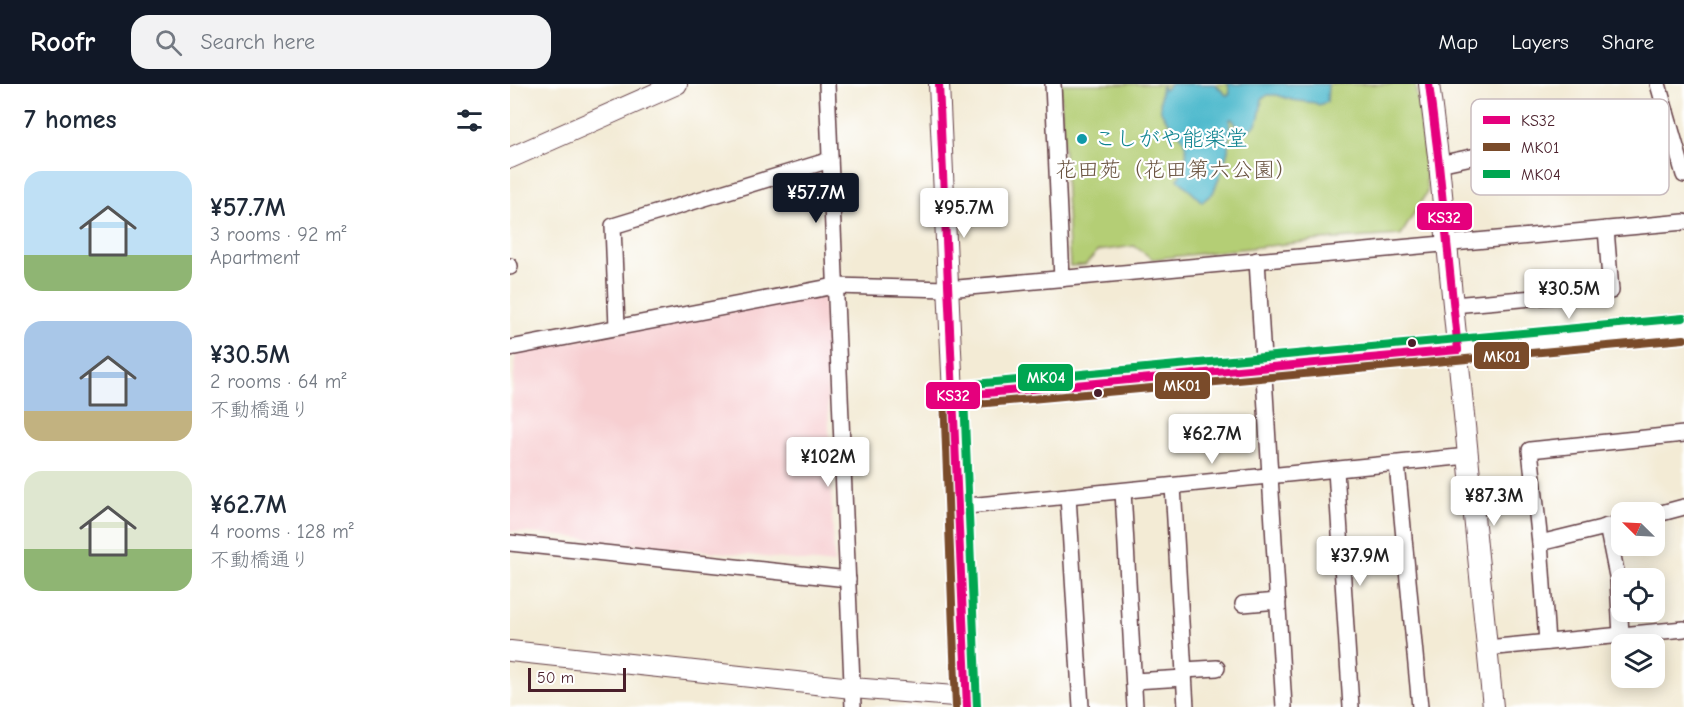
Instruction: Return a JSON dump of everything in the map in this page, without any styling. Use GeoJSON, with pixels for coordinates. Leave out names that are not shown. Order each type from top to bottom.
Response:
{"type":"FeatureCollection","features":[{"type":"Feature","properties":{"kind":"street"},"geometry":{"type":"LineString","coordinates":[[510,158],[677,84]]}},
{"type":"Feature","properties":{"kind":"street"},"geometry":{"type":"LineString","coordinates":[[827,84],[852,697]]}},
{"type":"Feature","properties":{"kind":"street"},"geometry":{"type":"LineString","coordinates":[[510,651],[852,697],[967,702],[939,84]]}},
{"type":"Feature","properties":{"kind":"street"},"geometry":{"type":"LineString","coordinates":[[1053,84],[1062,279]]}},
{"type":"Feature","properties":{"kind":"street"},"geometry":{"type":"LineString","coordinates":[[1429,84],[1493,707]]}},
{"type":"Feature","properties":{"kind":"street"},"geometry":{"type":"LineString","coordinates":[[1658,84],[1662,99]]}},
{"type":"Feature","properties":{"kind":"street"},"geometry":{"type":"LineString","coordinates":[[1669,122],[1684,175]]}},
{"type":"Feature","properties":{"kind":"street"},"geometry":{"type":"LineString","coordinates":[[1439,164],[1471,157]]}},
{"type":"Feature","properties":{"kind":"street"},"geometry":{"type":"LineString","coordinates":[[617,327],[613,226],[830,160]]}},
{"type":"Feature","properties":{"kind":"street"},"geometry":{"type":"LineString","coordinates":[[510,348],[835,286],[948,289],[1684,222]]}},
{"type":"Feature","properties":{"kind":"street"},"geometry":{"type":"LineString","coordinates":[[1453,305],[1611,291],[1606,229]]}},
{"type":"Feature","properties":{"kind":"street"},"geometry":{"type":"LineString","coordinates":[[1257,260],[1284,707]]}},
{"type":"Feature","properties":{"kind":"street"},"geometry":{"type":"LineString","coordinates":[[954,396],[1684,328]]}},
{"type":"Feature","properties":{"kind":"street"},"geometry":{"type":"LineString","coordinates":[[1547,642],[1530,450],[1684,434]]}},
{"type":"Feature","properties":{"kind":"street"},"geometry":{"type":"LineString","coordinates":[[958,507],[1468,456]]}},
{"type":"Feature","properties":{"kind":"street"},"geometry":{"type":"LineString","coordinates":[[1397,464],[1420,707]]}},
{"type":"Feature","properties":{"kind":"street"},"geometry":{"type":"LineString","coordinates":[[1336,470],[1351,707]]}},
{"type":"Feature","properties":{"kind":"street"},"geometry":{"type":"LineString","coordinates":[[1173,486],[1186,707]]}},
{"type":"Feature","properties":{"kind":"street"},"geometry":{"type":"LineString","coordinates":[[1123,491],[1135,707]]}},
{"type":"Feature","properties":{"kind":"street"},"geometry":{"type":"LineString","coordinates":[[1068,496],[1081,707]]}},
{"type":"Feature","properties":{"kind":"street"},"geometry":{"type":"LineString","coordinates":[[1665,512],[1684,507]]}},
{"type":"Feature","properties":{"kind":"street"},"geometry":{"type":"LineString","coordinates":[[1540,543],[1611,526]]}},
{"type":"Feature","properties":{"kind":"street"},"geometry":{"type":"LineString","coordinates":[[510,543],[848,579]]}},
{"type":"Feature","properties":{"kind":"street"},"geometry":{"type":"LineString","coordinates":[[1616,556],[1621,634]]}},
{"type":"Feature","properties":{"kind":"street"},"geometry":{"type":"LineString","coordinates":[[1243,604],[1278,601]]}},
{"type":"Feature","properties":{"kind":"street"},"geometry":{"type":"LineString","coordinates":[[1632,634],[1684,629]]}},
{"type":"Feature","properties":{"kind":"street"},"geometry":{"type":"LineString","coordinates":[[1487,648],[1611,636]]}},
{"type":"Feature","properties":{"kind":"street"},"geometry":{"type":"LineString","coordinates":[[1134,681],[1217,668]]}},
{"type":"Feature","properties":{"kind":"shaded area"},"geometry":{"type":"Polygon","coordinates":[[[824,294],[834,564],[510,531],[510,415],[516,352],[824,294]]]}},
{"type":"Feature","properties":{"kind":"green space","name":"花田苑（花田第六公園）"},"geometry":{"type":"Polygon","coordinates":[[[1060,84],[1415,84],[1422,128],[1427,192],[1401,235],[1321,240],[1153,259],[1134,246],[1098,251],[1085,265],[1070,266],[1060,84]]]}},
{"type":"Feature","properties":{"kind":"water"},"geometry":{"type":"Polygon","coordinates":[[[1171,84],[1215,84],[1228,95],[1230,94],[1228,84],[1328,84],[1327,102],[1319,105],[1268,95],[1262,99],[1258,120],[1249,130],[1244,131],[1238,128],[1230,119],[1228,151],[1222,171],[1213,193],[1202,202],[1178,179],[1186,157],[1185,145],[1179,132],[1163,115],[1160,105],[1161,87],[1163,86],[1164,90],[1171,84]]]}},
{"type":"Feature","properties":{"kind":"transit line","name":"KS32"},"geometry":{"type":"LineString","coordinates":[[939,84],[967,707]]}},
{"type":"Feature","properties":{"kind":"transit line","name":"KS32"},"geometry":{"type":"LineString","coordinates":[[1429,84],[1458,350]]}},
{"type":"Feature","properties":{"kind":"transit line","name":"MK04"},"geometry":{"type":"LineString","coordinates":[[953,386],[1683,318]]}},
{"type":"Feature","properties":{"kind":"transit line","name":"MK01"},"geometry":{"type":"LineString","coordinates":[[955,406],[1684,339]]}},
{"type":"Feature","properties":{"kind":"transit line","name":"KS32"},"geometry":{"type":"LineString","coordinates":[[954,396],[1458,350]]}},
{"type":"Feature","properties":{"kind":"transit line","name":"MK01"},"geometry":{"type":"LineString","coordinates":[[944,396],[956,707]]}},
{"type":"Feature","properties":{"kind":"transit line","name":"MK04"},"geometry":{"type":"LineString","coordinates":[[964,396],[977,707]]}},
{"type":"Feature","properties":{"kind":"place","name":"こしがや能楽堂"},"geometry":{"type":"Point","coordinates":[1082,139]}}]}
